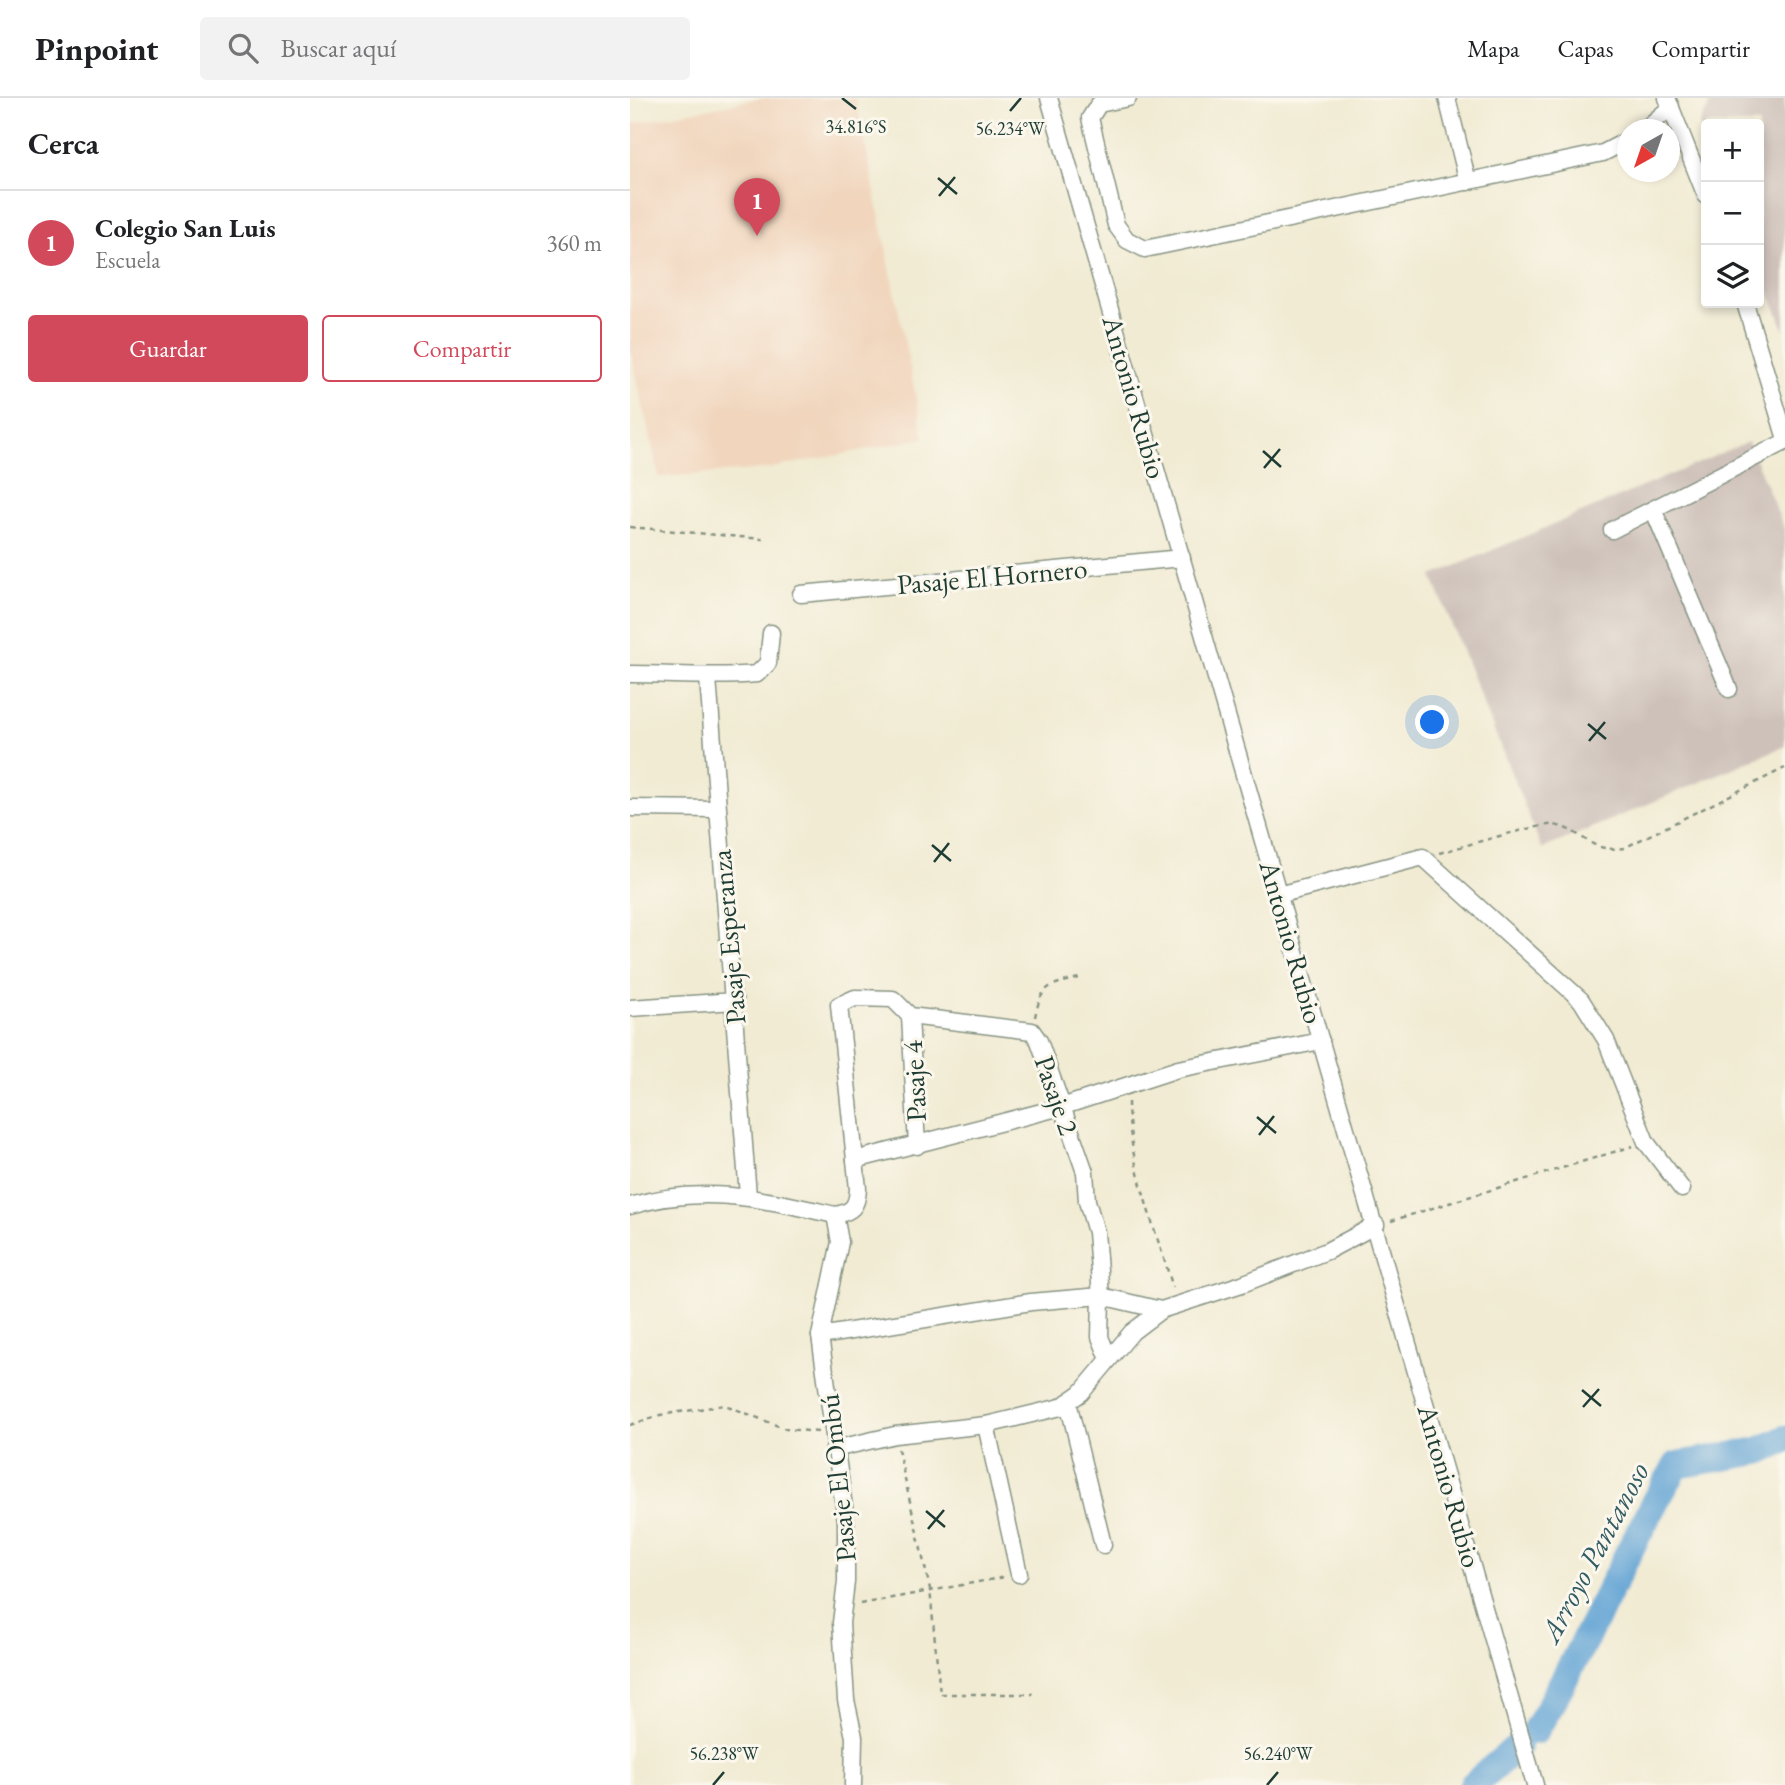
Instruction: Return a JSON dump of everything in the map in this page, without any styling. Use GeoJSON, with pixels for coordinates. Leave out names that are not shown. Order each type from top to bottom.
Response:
{"type":"FeatureCollection","features":[{"type":"Feature","properties":{"kind":"street","name":"Antonio Rubio"},"geometry":{"type":"LineString","coordinates":[[1049,98],[1278,895],[1376,1225],[1535,1785]]}},
{"type":"Feature","properties":{"kind":"street"},"geometry":{"type":"LineString","coordinates":[[1128,98],[1099,104],[1090,118],[1116,225],[1126,240],[1145,249],[1603,153],[1617,146]]}},
{"type":"Feature","properties":{"kind":"street"},"geometry":{"type":"LineString","coordinates":[[1447,98],[1468,182]]}},
{"type":"Feature","properties":{"kind":"street"},"geometry":{"type":"LineString","coordinates":[[1654,119],[1669,102],[1701,183]]}},
{"type":"Feature","properties":{"kind":"street"},"geometry":{"type":"LineString","coordinates":[[1747,308],[1785,436]]}},
{"type":"Feature","properties":{"kind":"street"},"geometry":{"type":"LineString","coordinates":[[1612,530],[1785,442]]}},
{"type":"Feature","properties":{"kind":"street"},"geometry":{"type":"LineString","coordinates":[[1653,509],[1729,689]]}},
{"type":"Feature","properties":{"kind":"street","name":"Pasaje El Hornero"},"geometry":{"type":"LineString","coordinates":[[801,594],[1182,558]]}},
{"type":"Feature","properties":{"kind":"street"},"geometry":{"type":"LineString","coordinates":[[630,674],[690,674],[708,678],[757,674],[764,670],[771,634]]}},
{"type":"Feature","properties":{"kind":"street","name":"Pasaje Esperanza"},"geometry":{"type":"LineString","coordinates":[[708,678],[713,709],[716,809],[735,1001],[748,1196]]}},
{"type":"Feature","properties":{"kind":"street"},"geometry":{"type":"LineString","coordinates":[[630,808],[716,809]]}},
{"type":"Feature","properties":{"kind":"street"},"geometry":{"type":"LineString","coordinates":[[1278,895],[1423,857],[1581,999],[1606,1040],[1646,1142],[1682,1189]]}},
{"type":"Feature","properties":{"kind":"street","name":"Pasaje 2"},"geometry":{"type":"LineString","coordinates":[[855,1160],[839,1004],[855,998],[893,999],[910,1016],[1032,1031],[1039,1041],[1084,1172],[1087,1201],[1096,1232],[1101,1337],[1110,1359]]}},
{"type":"Feature","properties":{"kind":"street"},"geometry":{"type":"LineString","coordinates":[[630,1008],[735,1001]]}},
{"type":"Feature","properties":{"kind":"street","name":"Pasaje 4"},"geometry":{"type":"LineString","coordinates":[[910,1016],[917,1146]]}},
{"type":"Feature","properties":{"kind":"street"},"geometry":{"type":"LineString","coordinates":[[630,1206],[689,1193],[748,1196],[835,1215],[849,1213],[858,1201],[855,1160],[1060,1107],[1211,1061],[1321,1041]]}},
{"type":"Feature","properties":{"kind":"street","name":"Pasaje El Ombú"},"geometry":{"type":"LineString","coordinates":[[835,1215],[840,1242],[820,1336],[846,1521],[846,1582],[843,1608],[846,1700],[854,1737],[853,1785]]}},
{"type":"Feature","properties":{"kind":"street"},"geometry":{"type":"LineString","coordinates":[[833,1441],[986,1425],[1061,1407],[1081,1393],[1132,1332],[1161,1310],[1326,1251],[1376,1225]]}},
{"type":"Feature","properties":{"kind":"street"},"geometry":{"type":"LineString","coordinates":[[820,1336],[1031,1302],[1101,1296],[1161,1310]]}},
{"type":"Feature","properties":{"kind":"street"},"geometry":{"type":"LineString","coordinates":[[1068,1402],[1103,1545]]}},
{"type":"Feature","properties":{"kind":"street"},"geometry":{"type":"LineString","coordinates":[[986,1425],[1019,1574]]}},
{"type":"Feature","properties":{"kind":"path"},"geometry":{"type":"LineString","coordinates":[[630,527],[763,539]]}},
{"type":"Feature","properties":{"kind":"path"},"geometry":{"type":"LineString","coordinates":[[1423,857],[1552,824],[1574,832],[1604,850],[1624,848],[1785,768]]}},
{"type":"Feature","properties":{"kind":"path"},"geometry":{"type":"LineString","coordinates":[[1032,1031],[1040,995],[1048,986],[1079,978]]}},
{"type":"Feature","properties":{"kind":"path"},"geometry":{"type":"LineString","coordinates":[[1127,1085],[1128,1126],[1139,1178],[1178,1305]]}},
{"type":"Feature","properties":{"kind":"path"},"geometry":{"type":"LineString","coordinates":[[1376,1225],[1646,1142]]}},
{"type":"Feature","properties":{"kind":"path"},"geometry":{"type":"LineString","coordinates":[[630,1425],[660,1415],[725,1405],[786,1429],[833,1441]]}},
{"type":"Feature","properties":{"kind":"path"},"geometry":{"type":"LineString","coordinates":[[895,1435],[930,1589],[940,1694],[1033,1694]]}},
{"type":"Feature","properties":{"kind":"path"},"geometry":{"type":"LineString","coordinates":[[843,1608],[930,1589],[1019,1574]]}},
{"type":"Feature","properties":{"kind":"shaded area"},"geometry":{"type":"Polygon","coordinates":[[[761,98],[856,98],[924,438],[767,469],[659,477],[630,348],[630,124],[761,98]]]}},
{"type":"Feature","properties":{"kind":"shaded area"},"geometry":{"type":"Polygon","coordinates":[[[1713,98],[1785,98],[1785,331],[1764,280],[1764,119],[1702,119],[1713,98]]]}},
{"type":"Feature","properties":{"kind":"shaded area"},"geometry":{"type":"Polygon","coordinates":[[[1748,442],[1785,530],[1785,746],[1542,849],[1432,576],[1748,442]]]}},
{"type":"Feature","properties":{"kind":"waterway","name":"Arroyo Pantanoso"},"geometry":{"type":"LineString","coordinates":[[1535,1731],[1677,1465],[1759,1451],[1785,1439]]}},
{"type":"Feature","properties":{"kind":"waterway"},"geometry":{"type":"LineString","coordinates":[[1473,1785],[1517,1747]]}},
{"type":"Feature","properties":{"kind":"place","name":"Colegio San Luis"},"geometry":{"type":"Point","coordinates":[757,236]}}]}
